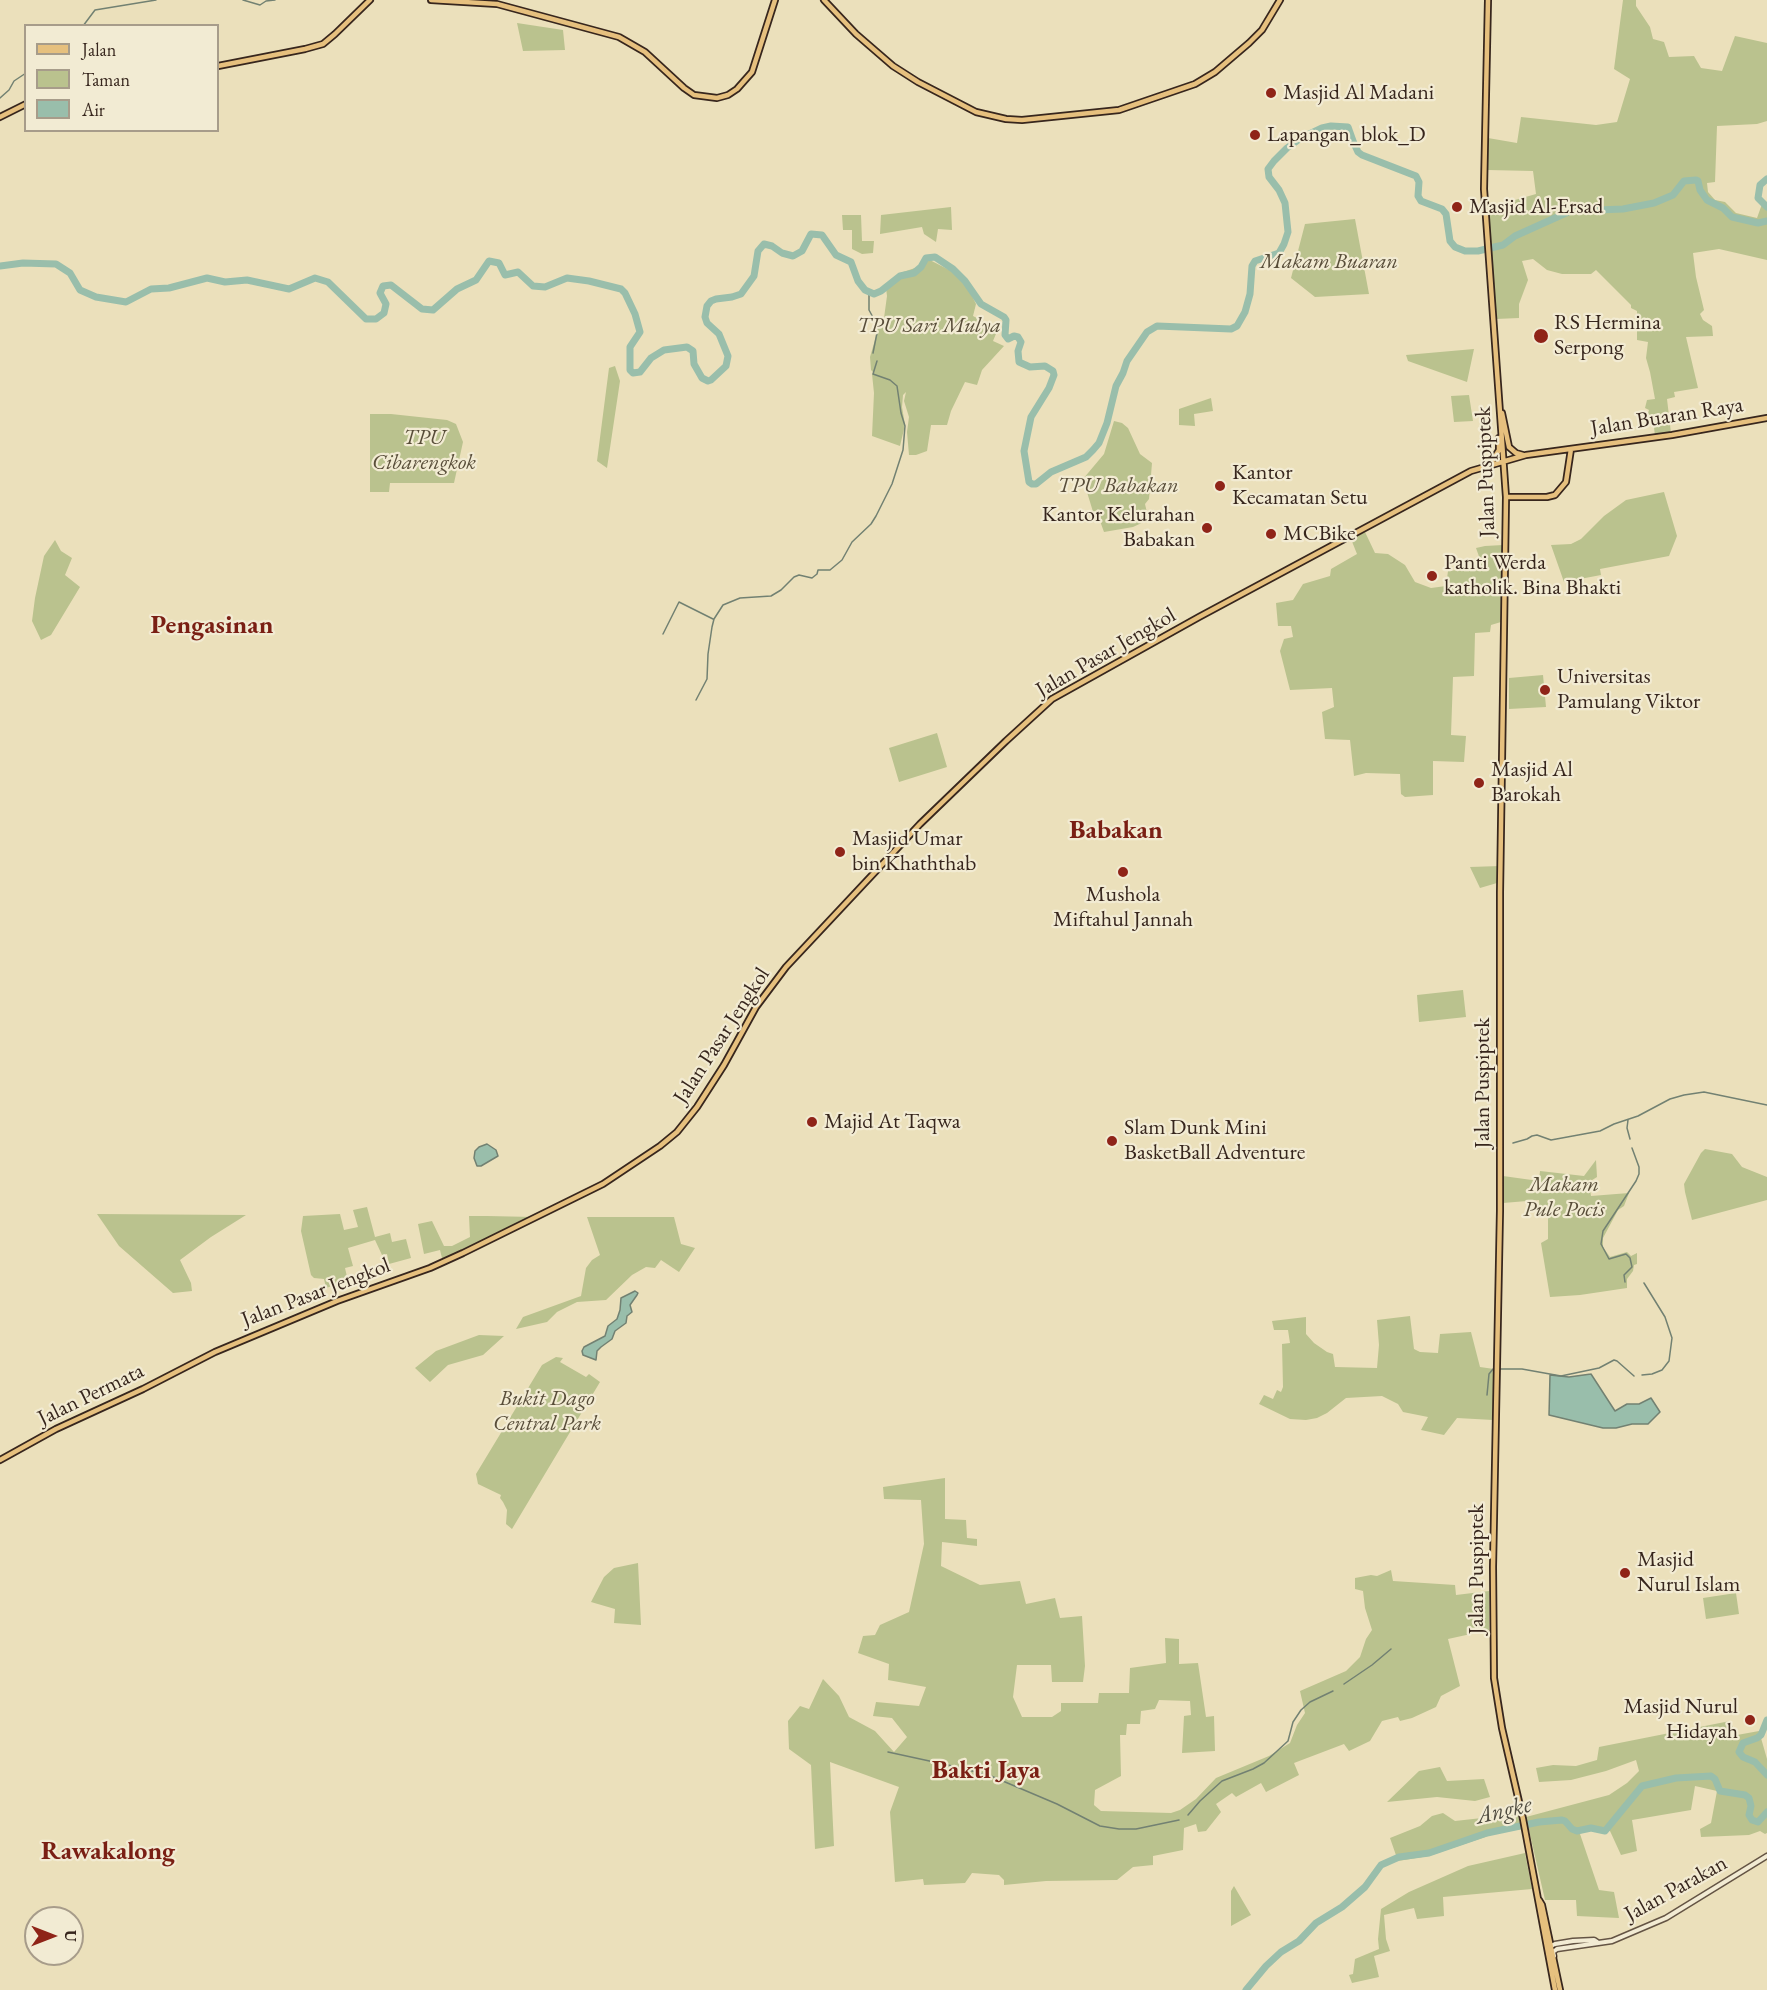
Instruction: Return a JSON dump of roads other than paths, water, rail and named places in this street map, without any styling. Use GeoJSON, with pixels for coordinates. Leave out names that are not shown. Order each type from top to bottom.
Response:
{"type":"FeatureCollection","features":[{"type":"Feature","properties":{"kind":"main road"},"geometry":{"type":"LineString","coordinates":[[219,66],[323,44],[370,0]]}},
{"type":"Feature","properties":{"kind":"main road"},"geometry":{"type":"LineString","coordinates":[[430,0],[497,4],[619,37],[645,52],[694,95],[717,98],[737,89],[752,72],[775,0]]}},
{"type":"Feature","properties":{"kind":"main road"},"geometry":{"type":"LineString","coordinates":[[824,0],[856,34],[894,66],[918,82],[976,112],[1022,120],[1119,110],[1195,84],[1215,72],[1249,43],[1262,30],[1280,0]]}},
{"type":"Feature","properties":{"kind":"main road","name":"Jalan Puspiptek"},"geometry":{"type":"LineString","coordinates":[[1488,0],[1485,189],[1506,497],[1500,892],[1500,1211],[1493,1650],[1495,1689],[1548,1948]]}},
{"type":"Feature","properties":{"kind":"main road"},"geometry":{"type":"LineString","coordinates":[[0,117],[24,105]]}},
{"type":"Feature","properties":{"kind":"main road"},"geometry":{"type":"LineString","coordinates":[[1499,393],[1509,447],[1516,453],[1526,455]]}},
{"type":"Feature","properties":{"kind":"main road","name":"Jalan Buaran Raya"},"geometry":{"type":"LineString","coordinates":[[1504,461],[1526,455],[1672,435],[1767,418]]}},
{"type":"Feature","properties":{"kind":"main road"},"geometry":{"type":"LineString","coordinates":[[1486,466],[1493,461],[1499,450],[1500,423]]}},
{"type":"Feature","properties":{"kind":"main road","name":"Jalan Buaran Raya"},"geometry":{"type":"LineString","coordinates":[[1506,497],[1555,495],[1566,482],[1571,449]]}},
{"type":"Feature","properties":{"kind":"main road"},"geometry":{"type":"LineString","coordinates":[[1564,450],[1569,456]]}},
{"type":"Feature","properties":{"kind":"main road","name":"Jalan Pasar Jengkol"},"geometry":{"type":"LineString","coordinates":[[197,1361],[353,1294],[430,1268],[603,1184],[626,1170],[660,1146],[687,1120],[724,1065],[756,1007],[806,945],[920,824],[1047,703],[1199,617],[1451,481],[1504,461]]}},
{"type":"Feature","properties":{"kind":"main road","name":"Jalan Permata"},"geometry":{"type":"LineString","coordinates":[[0,1460],[56,1429],[197,1361]]}},
{"type":"Feature","properties":{"kind":"main road"},"geometry":{"type":"LineString","coordinates":[[1548,1948],[1560,1990]]}},
{"type":"Feature","properties":{"kind":"main road"},"geometry":{"type":"LineString","coordinates":[[1548,1948],[1555,1990]]}},
{"type":"Feature","properties":{"kind":"street","name":"Jalan Parakan"},"geometry":{"type":"LineString","coordinates":[[1554,1965],[1555,1950],[1616,1940],[1666,1918],[1767,1856]]}},
{"type":"Feature","properties":{"kind":"street","name":"Jalan Parakan"},"geometry":{"type":"LineString","coordinates":[[1548,1948],[1573,1941],[1594,1940],[1598,1942]]}},
{"type":"Feature","properties":{"kind":"water"},"geometry":{"type":"Polygon","coordinates":[[[487,1144],[496,1150],[498,1156],[477,1166],[474,1158],[475,1151],[487,1144]]]}},
{"type":"Feature","properties":{"kind":"water"},"geometry":{"type":"Polygon","coordinates":[[[635,1291],[638,1293],[630,1305],[632,1312],[627,1316],[626,1323],[615,1331],[612,1339],[597,1351],[596,1360],[583,1355],[584,1347],[605,1336],[608,1326],[617,1319],[621,1298],[635,1291]]]}},
{"type":"Feature","properties":{"kind":"water"},"geometry":{"type":"Polygon","coordinates":[[[1591,1374],[1615,1411],[1627,1404],[1639,1404],[1651,1398],[1660,1412],[1648,1424],[1632,1424],[1616,1428],[1603,1428],[1549,1415],[1550,1375],[1569,1377],[1591,1374]]]}},
{"type":"Feature","properties":{"kind":"waterway"},"geometry":{"type":"LineString","coordinates":[[84,24],[95,10],[156,0]]}},
{"type":"Feature","properties":{"kind":"waterway"},"geometry":{"type":"LineString","coordinates":[[243,0],[260,5],[266,1],[275,0]]}},
{"type":"Feature","properties":{"kind":"waterway"},"geometry":{"type":"LineString","coordinates":[[0,98],[9,90],[14,81],[24,74]]}},
{"type":"Feature","properties":{"kind":"waterway"},"geometry":{"type":"LineString","coordinates":[[0,266],[23,263],[56,264],[70,273],[80,290],[96,297],[126,302],[151,289],[169,288],[207,278],[225,282],[247,280],[289,289],[315,278],[328,282],[366,319],[376,319],[384,313],[386,304],[380,293],[383,286],[391,285],[422,309],[433,310],[457,289],[476,280],[489,261],[499,263],[505,275],[518,272],[533,286],[545,287],[567,278],[621,289],[635,314],[640,332],[630,347],[630,370],[633,373],[640,372],[651,358],[664,350],[687,347],[693,351],[694,364],[702,378],[708,381],[726,366],[728,356],[719,334],[707,323],[705,317],[707,306],[716,299],[741,294],[754,276],[758,251],[764,244],[793,256],[802,251],[811,234],[822,235],[836,255],[851,262],[858,281],[865,290],[874,294],[900,276],[914,273],[926,258],[935,257],[953,269],[965,281],[981,304],[1004,317],[1006,320],[1005,335],[1008,339],[1018,337],[1021,342],[1018,351],[1019,362],[1030,367],[1045,366],[1053,371],[1054,375],[1049,388],[1031,417],[1024,451],[1029,482],[1036,484],[1051,472],[1086,457],[1099,443],[1107,423],[1116,386],[1127,361],[1147,332],[1157,326],[1231,329],[1237,326],[1245,312],[1250,294],[1252,266],[1255,261],[1279,253],[1288,232],[1285,203],[1269,177],[1268,169],[1287,148],[1322,128],[1348,127],[1358,152],[1362,155],[1416,176],[1419,182],[1418,196],[1421,201],[1442,209],[1446,214],[1450,241],[1455,247],[1465,251],[1478,251],[1503,245],[1515,236],[1575,209],[1623,209],[1654,203],[1673,195],[1684,181],[1698,181],[1700,190],[1707,200],[1723,208],[1732,217],[1758,223],[1767,221]]}},
{"type":"Feature","properties":{"kind":"waterway"},"geometry":{"type":"LineString","coordinates":[[1767,179],[1760,185],[1758,198],[1767,207]]}},
{"type":"Feature","properties":{"kind":"waterway"},"geometry":{"type":"LineString","coordinates":[[869,293],[869,310],[875,321],[877,333],[873,353]]}},
{"type":"Feature","properties":{"kind":"waterway"},"geometry":{"type":"LineString","coordinates":[[696,700],[707,679],[712,627],[723,605],[740,598],[771,596],[794,577],[799,575],[812,578],[818,570],[830,570],[842,560],[852,542],[876,516],[892,484],[903,450],[905,426],[897,386],[890,380],[873,374],[877,361]]}},
{"type":"Feature","properties":{"kind":"waterway"},"geometry":{"type":"LineString","coordinates":[[663,634],[679,602],[713,619]]}},
{"type":"Feature","properties":{"kind":"waterway"},"geometry":{"type":"LineString","coordinates":[[1513,1143],[1537,1135],[1551,1140],[1600,1131],[1638,1116],[1670,1099],[1704,1092],[1767,1105]]}},
{"type":"Feature","properties":{"kind":"waterway"},"geometry":{"type":"LineString","coordinates":[[1628,1120],[1627,1128],[1630,1139]]}},
{"type":"Feature","properties":{"kind":"waterway"},"geometry":{"type":"LineString","coordinates":[[1625,1282],[1624,1275],[1632,1267],[1630,1258],[1626,1254],[1609,1259],[1601,1244],[1603,1231],[1639,1174],[1639,1167],[1632,1148]]}},
{"type":"Feature","properties":{"kind":"waterway"},"geometry":{"type":"LineString","coordinates":[[1642,1375],[1662,1370],[1669,1361],[1672,1338],[1665,1317],[1644,1283]]}},
{"type":"Feature","properties":{"kind":"waterway"},"geometry":{"type":"LineString","coordinates":[[1500,1369],[1522,1369],[1561,1376],[1599,1368],[1614,1360],[1634,1376]]}},
{"type":"Feature","properties":{"kind":"waterway"},"geometry":{"type":"LineString","coordinates":[[1487,1395],[1489,1374],[1493,1369]]}},
{"type":"Feature","properties":{"kind":"waterway"},"geometry":{"type":"LineString","coordinates":[[1344,1684],[1391,1649]]}},
{"type":"Feature","properties":{"kind":"waterway"},"geometry":{"type":"LineString","coordinates":[[1188,1815],[1222,1781],[1264,1763],[1288,1741],[1293,1722],[1301,1710],[1310,1702],[1333,1691]]}},
{"type":"Feature","properties":{"kind":"waterway","name":"Angke"},"geometry":{"type":"LineString","coordinates":[[1767,1720],[1761,1735],[1743,1743],[1739,1752],[1743,1757],[1755,1762],[1767,1775]]}},
{"type":"Feature","properties":{"kind":"waterway"},"geometry":{"type":"LineString","coordinates":[[888,1752],[991,1776],[1057,1804],[1100,1826],[1136,1829],[1179,1820]]}},
{"type":"Feature","properties":{"kind":"waterway","name":"Angke"},"geometry":{"type":"LineString","coordinates":[[1246,1990],[1281,1952],[1299,1941],[1316,1923],[1342,1907],[1365,1887],[1381,1865],[1399,1857],[1429,1853],[1487,1833],[1539,1822],[1562,1820],[1577,1831],[1591,1828],[1605,1831],[1642,1786],[1676,1778],[1711,1776],[1715,1779],[1720,1791],[1745,1795],[1749,1798],[1751,1806],[1749,1815],[1752,1820],[1758,1822],[1767,1812]]}},
{"type":"Feature","properties":{"kind":"place","name":"Masjid Al Madani"},"geometry":{"type":"Point","coordinates":[1271,93]}},
{"type":"Feature","properties":{"kind":"place","name":"Lapangan_blok_D"},"geometry":{"type":"Point","coordinates":[1255,135]}},
{"type":"Feature","properties":{"kind":"place","name":"Masjid Al-Ersad"},"geometry":{"type":"Point","coordinates":[1457,207]}},
{"type":"Feature","properties":{"kind":"place","name":"RS Hermina Serpong"},"geometry":{"type":"Point","coordinates":[1541,336]}},
{"type":"Feature","properties":{"kind":"place","name":"Kantor Kecamatan Setu"},"geometry":{"type":"Point","coordinates":[1220,486]}},
{"type":"Feature","properties":{"kind":"place","name":"Kantor Kelurahan Babakan"},"geometry":{"type":"Point","coordinates":[1207,528]}},
{"type":"Feature","properties":{"kind":"place","name":"MCBike"},"geometry":{"type":"Point","coordinates":[1271,534]}},
{"type":"Feature","properties":{"kind":"place","name":"Panti Werda katholik. Bina Bhakti"},"geometry":{"type":"Point","coordinates":[1432,576]}},
{"type":"Feature","properties":{"kind":"place","name":"Universitas Pamulang Viktor"},"geometry":{"type":"Point","coordinates":[1545,690]}},
{"type":"Feature","properties":{"kind":"place","name":"Masjid Al Barokah"},"geometry":{"type":"Point","coordinates":[1479,783]}},
{"type":"Feature","properties":{"kind":"place","name":"Masjid Umar bin Khaththab"},"geometry":{"type":"Point","coordinates":[840,852]}},
{"type":"Feature","properties":{"kind":"place","name":"Mushola Miftahul Jannah"},"geometry":{"type":"Point","coordinates":[1123,872]}},
{"type":"Feature","properties":{"kind":"place","name":"Majid At Taqwa"},"geometry":{"type":"Point","coordinates":[812,1122]}},
{"type":"Feature","properties":{"kind":"place","name":"Slam Dunk Mini BasketBall Adventure"},"geometry":{"type":"Point","coordinates":[1112,1141]}},
{"type":"Feature","properties":{"kind":"place","name":"Masjid Nurul Islam"},"geometry":{"type":"Point","coordinates":[1625,1573]}},
{"type":"Feature","properties":{"kind":"place","name":"Masjid Nurul Hidayah"},"geometry":{"type":"Point","coordinates":[1750,1720]}},
{"type":"Feature","properties":{"kind":"district","name":"Pengasinan"},"geometry":{"type":"Point","coordinates":[212,626]}},
{"type":"Feature","properties":{"kind":"district","name":"Babakan"},"geometry":{"type":"Point","coordinates":[1116,831]}},
{"type":"Feature","properties":{"kind":"district","name":"Bakti Jaya"},"geometry":{"type":"Point","coordinates":[986,1771]}},
{"type":"Feature","properties":{"kind":"district","name":"Rawakalong"},"geometry":{"type":"Point","coordinates":[108,1852]}},
{"type":"Feature","properties":{"kind":"park label","name":"Makam Buaran"},"geometry":{"type":"Point","coordinates":[1329,262]}},
{"type":"Feature","properties":{"kind":"park label","name":"TPU Sari Mulya"},"geometry":{"type":"Point","coordinates":[929,326]}},
{"type":"Feature","properties":{"kind":"park label","name":"TPU Cibarengkok"},"geometry":{"type":"Point","coordinates":[424,450]}},
{"type":"Feature","properties":{"kind":"park label","name":"TPU Babakan"},"geometry":{"type":"Point","coordinates":[1118,486]}},
{"type":"Feature","properties":{"kind":"park label","name":"Makam Pule Pocis"},"geometry":{"type":"Point","coordinates":[1564,1198]}},
{"type":"Feature","properties":{"kind":"park label","name":"Bukit Dago Central Park"},"geometry":{"type":"Point","coordinates":[547,1412]}}]}
